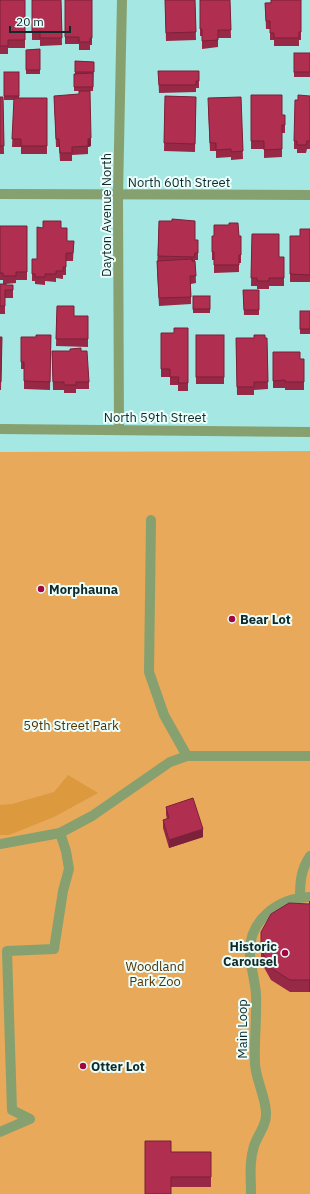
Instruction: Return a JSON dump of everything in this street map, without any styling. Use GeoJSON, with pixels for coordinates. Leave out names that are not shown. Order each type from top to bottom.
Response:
{"type":"FeatureCollection","features":[{"type":"Feature","properties":{"kind":"street","name":"Dayton Avenue North"},"geometry":{"type":"LineString","coordinates":[[119,430],[118,195],[122,0]]}},
{"type":"Feature","properties":{"kind":"street","name":"North 60th Street"},"geometry":{"type":"LineString","coordinates":[[0,194],[310,196]]}},
{"type":"Feature","properties":{"kind":"street","name":"North 59th Street"},"geometry":{"type":"LineString","coordinates":[[0,429],[310,432]]}},
{"type":"Feature","properties":{"kind":"street"},"geometry":{"type":"LineString","coordinates":[[151,520],[149,672],[164,715],[187,756]]}},
{"type":"Feature","properties":{"kind":"street"},"geometry":{"type":"LineString","coordinates":[[0,844],[60,833],[92,816],[170,762],[187,756],[310,756]]}},
{"type":"Feature","properties":{"kind":"street"},"geometry":{"type":"LineString","coordinates":[[0,1132],[30,1119],[12,1110],[7,951],[54,949],[68,869],[66,851],[60,833]]}},
{"type":"Feature","properties":{"kind":"street"},"geometry":{"type":"LineString","coordinates":[[305,897],[300,883],[302,872],[310,856]]}},
{"type":"Feature","properties":{"kind":"street","name":"Main Loop"},"geometry":{"type":"LineString","coordinates":[[251,1194],[251,1161],[255,1144],[261,1132],[266,1114],[263,1093],[255,1065],[256,993],[250,955],[252,936],[258,923],[266,913],[282,903],[305,897]]}},
{"type":"Feature","properties":{"kind":"green space","name":"Woodland Park Zoo"},"geometry":{"type":"Polygon","coordinates":[[[310,451],[310,1194],[0,1194],[0,452],[310,451]]]}},
{"type":"Feature","properties":{"kind":"shaded area"},"geometry":{"type":"Polygon","coordinates":[[[68,775],[98,793],[54,817],[9,835],[0,835],[0,805],[12,804],[54,792],[68,775]]]}},
{"type":"Feature","properties":{"kind":"building"},"geometry":{"type":"Polygon","coordinates":[[[0,0],[25,0],[25,40],[8,40],[8,46],[0,46],[0,0]]]}},
{"type":"Feature","properties":{"kind":"building"},"geometry":{"type":"Polygon","coordinates":[[[32,0],[61,0],[62,38],[40,38],[40,32],[32,32],[32,0]]]}},
{"type":"Feature","properties":{"kind":"building"},"geometry":{"type":"Polygon","coordinates":[[[65,0],[92,0],[92,38],[90,38],[90,42],[79,42],[79,37],[65,37],[65,0]]]}},
{"type":"Feature","properties":{"kind":"building"},"geometry":{"type":"Polygon","coordinates":[[[165,0],[195,0],[196,32],[166,33],[165,0]]]}},
{"type":"Feature","properties":{"kind":"building"},"geometry":{"type":"Polygon","coordinates":[[[200,0],[230,0],[231,30],[218,30],[218,40],[202,41],[202,29],[200,29],[200,0]]]}},
{"type":"Feature","properties":{"kind":"building"},"geometry":{"type":"Polygon","coordinates":[[[271,0],[301,0],[301,32],[299,32],[299,38],[274,38],[274,33],[270,33],[270,21],[266,21],[265,3],[271,3],[271,0]]]}},
{"type":"Feature","properties":{"kind":"building"},"geometry":{"type":"Polygon","coordinates":[[[40,49],[40,70],[26,70],[26,50],[40,49]]]}},
{"type":"Feature","properties":{"kind":"building"},"geometry":{"type":"Polygon","coordinates":[[[294,53],[310,53],[310,72],[294,72],[294,53]]]}},
{"type":"Feature","properties":{"kind":"building"},"geometry":{"type":"Polygon","coordinates":[[[75,61],[94,62],[94,72],[75,72],[75,61]]]}},
{"type":"Feature","properties":{"kind":"building"},"geometry":{"type":"Polygon","coordinates":[[[158,71],[199,71],[199,81],[196,81],[196,85],[159,85],[158,71]]]}},
{"type":"Feature","properties":{"kind":"building"},"geometry":{"type":"Polygon","coordinates":[[[4,72],[19,72],[19,96],[4,96],[4,72]]]}},
{"type":"Feature","properties":{"kind":"building"},"geometry":{"type":"Polygon","coordinates":[[[93,73],[93,87],[74,87],[74,74],[93,73]]]}},
{"type":"Feature","properties":{"kind":"building"},"geometry":{"type":"Polygon","coordinates":[[[79,91],[90,91],[91,138],[88,139],[88,146],[72,147],[72,153],[60,153],[59,139],[56,139],[54,96],[79,94],[79,91]]]}},
{"type":"Feature","properties":{"kind":"building"},"geometry":{"type":"Polygon","coordinates":[[[251,95],[282,95],[282,115],[285,115],[285,125],[282,125],[282,149],[264,150],[264,141],[251,141],[251,95]]]}},
{"type":"Feature","properties":{"kind":"building"},"geometry":{"type":"Polygon","coordinates":[[[298,95],[310,96],[310,141],[307,141],[306,145],[297,145],[297,141],[294,141],[295,100],[298,100],[298,95]]]}},
{"type":"Feature","properties":{"kind":"building"},"geometry":{"type":"Polygon","coordinates":[[[165,96],[196,97],[195,144],[164,143],[165,96]]]}},
{"type":"Feature","properties":{"kind":"building"},"geometry":{"type":"Polygon","coordinates":[[[0,97],[3,97],[4,146],[0,146],[0,97]]]}},
{"type":"Feature","properties":{"kind":"building"},"geometry":{"type":"Polygon","coordinates":[[[241,97],[243,151],[231,152],[231,149],[216,150],[216,143],[210,143],[208,98],[241,97]]]}},
{"type":"Feature","properties":{"kind":"building"},"geometry":{"type":"Polygon","coordinates":[[[14,98],[47,98],[47,146],[21,146],[21,139],[12,139],[14,98]]]}},
{"type":"Feature","properties":{"kind":"building"},"geometry":{"type":"Polygon","coordinates":[[[172,219],[195,221],[195,240],[198,240],[198,253],[195,253],[194,257],[158,256],[159,221],[172,221],[172,219]]]}},
{"type":"Feature","properties":{"kind":"building"},"geometry":{"type":"Polygon","coordinates":[[[43,221],[61,221],[61,228],[67,228],[67,241],[74,241],[73,253],[66,253],[66,267],[63,267],[63,271],[56,271],[56,274],[45,274],[45,277],[35,277],[35,274],[32,274],[32,259],[37,259],[37,227],[43,228],[43,221]]]}},
{"type":"Feature","properties":{"kind":"building"},"geometry":{"type":"Polygon","coordinates":[[[229,223],[238,223],[239,236],[241,236],[241,255],[239,255],[239,265],[214,265],[212,236],[214,236],[214,225],[229,225],[229,223]]]}},
{"type":"Feature","properties":{"kind":"building"},"geometry":{"type":"Polygon","coordinates":[[[0,226],[27,226],[27,272],[16,272],[16,276],[3,276],[3,273],[0,273],[0,226]]]}},
{"type":"Feature","properties":{"kind":"building"},"geometry":{"type":"Polygon","coordinates":[[[300,229],[310,229],[310,275],[290,274],[290,236],[300,236],[300,229]]]}},
{"type":"Feature","properties":{"kind":"building"},"geometry":{"type":"Polygon","coordinates":[[[252,234],[279,234],[279,257],[284,257],[284,278],[269,278],[269,281],[257,281],[257,278],[251,278],[252,234]]]}},
{"type":"Feature","properties":{"kind":"building"},"geometry":{"type":"Polygon","coordinates":[[[192,259],[192,261],[195,261],[196,276],[190,276],[191,297],[159,298],[157,261],[192,259]]]}},
{"type":"Feature","properties":{"kind":"building"},"geometry":{"type":"Polygon","coordinates":[[[0,284],[13,285],[13,290],[5,290],[5,306],[0,306],[0,284]]]}},
{"type":"Feature","properties":{"kind":"building"},"geometry":{"type":"Polygon","coordinates":[[[243,290],[259,290],[259,310],[244,310],[243,290]]]}},
{"type":"Feature","properties":{"kind":"building"},"geometry":{"type":"Polygon","coordinates":[[[193,296],[210,296],[210,309],[193,309],[193,296]]]}},
{"type":"Feature","properties":{"kind":"building"},"geometry":{"type":"Polygon","coordinates":[[[57,306],[74,306],[74,316],[88,316],[88,339],[56,339],[57,306]]]}},
{"type":"Feature","properties":{"kind":"building"},"geometry":{"type":"Polygon","coordinates":[[[300,311],[310,311],[310,329],[300,329],[300,311]]]}},
{"type":"Feature","properties":{"kind":"building"},"geometry":{"type":"Polygon","coordinates":[[[174,328],[188,328],[188,383],[178,383],[179,377],[170,377],[170,369],[161,369],[161,333],[174,333],[174,328]]]}},
{"type":"Feature","properties":{"kind":"building"},"geometry":{"type":"Polygon","coordinates":[[[36,335],[51,335],[50,382],[24,381],[24,362],[21,362],[21,337],[36,337],[36,335]]]}},
{"type":"Feature","properties":{"kind":"building"},"geometry":{"type":"Polygon","coordinates":[[[196,335],[224,335],[224,377],[196,377],[196,335]]]}},
{"type":"Feature","properties":{"kind":"building"},"geometry":{"type":"Polygon","coordinates":[[[254,335],[265,335],[265,338],[267,338],[268,382],[254,382],[254,387],[237,387],[236,338],[254,338],[254,335]]]}},
{"type":"Feature","properties":{"kind":"building"},"geometry":{"type":"Polygon","coordinates":[[[0,337],[2,337],[1,382],[0,382],[0,337]]]}},
{"type":"Feature","properties":{"kind":"building"},"geometry":{"type":"Polygon","coordinates":[[[81,348],[81,351],[87,351],[89,382],[76,382],[76,385],[64,385],[64,382],[53,382],[52,351],[70,351],[70,349],[81,348]]]}},
{"type":"Feature","properties":{"kind":"building"},"geometry":{"type":"Polygon","coordinates":[[[273,352],[300,352],[300,359],[304,359],[304,382],[285,382],[285,380],[273,381],[273,352]]]}},
{"type":"Feature","properties":{"kind":"building"},"geometry":{"type":"Polygon","coordinates":[[[193,798],[203,829],[169,840],[163,820],[169,818],[166,807],[193,798]]]}},
{"type":"Feature","properties":{"kind":"building","name":"Historic Carousel"},"geometry":{"type":"Polygon","coordinates":[[[310,901],[310,980],[290,980],[271,968],[261,950],[261,932],[271,914],[289,903],[309,904],[310,901]]]}},
{"type":"Feature","properties":{"kind":"building"},"geometry":{"type":"Polygon","coordinates":[[[145,1141],[171,1141],[171,1152],[211,1152],[211,1177],[171,1177],[171,1194],[145,1194],[145,1141]]]}},
{"type":"Feature","properties":{"kind":"place","name":"Morphauna"},"geometry":{"type":"Point","coordinates":[41,589]}},
{"type":"Feature","properties":{"kind":"place","name":"Bear Lot"},"geometry":{"type":"Point","coordinates":[232,619]}},
{"type":"Feature","properties":{"kind":"place","name":"Historic Carousel"},"geometry":{"type":"Point","coordinates":[285,953]}},
{"type":"Feature","properties":{"kind":"place","name":"Otter Lot"},"geometry":{"type":"Point","coordinates":[83,1066]}},
{"type":"Feature","properties":{"kind":"park label","name":"59th Street Park"},"geometry":{"type":"Point","coordinates":[71,725]}}]}
